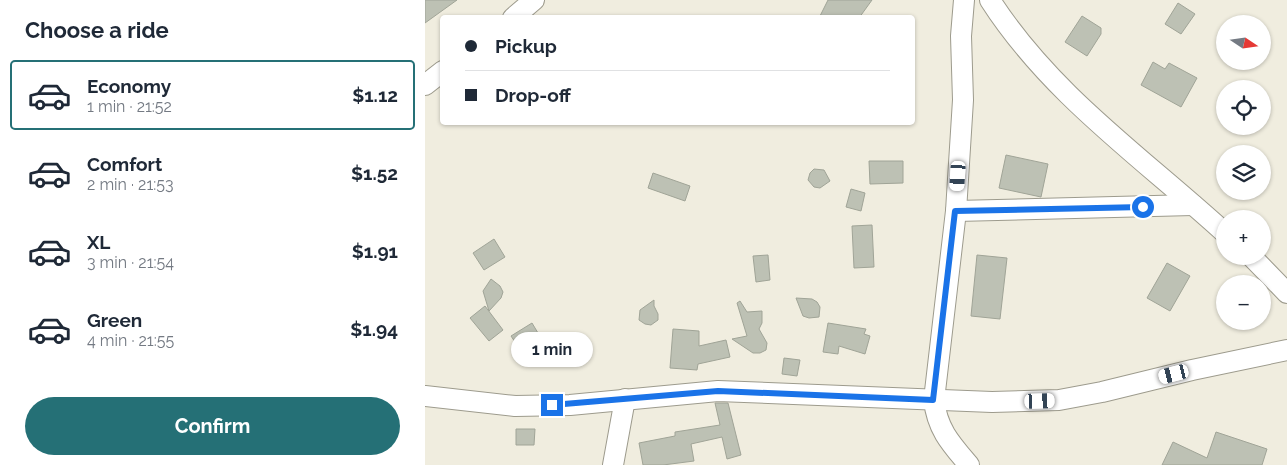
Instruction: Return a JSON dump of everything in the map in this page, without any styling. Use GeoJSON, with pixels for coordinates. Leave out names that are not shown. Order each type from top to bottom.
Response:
{"type":"FeatureCollection","features":[{"type":"Feature","properties":{"kind":"street"},"geometry":{"type":"LineString","coordinates":[[516,15],[534,0]]}},
{"type":"Feature","properties":{"kind":"street"},"geometry":{"type":"LineString","coordinates":[[964,0],[961,36],[963,100],[955,211],[933,400],[935,415],[942,430],[969,465]]}},
{"type":"Feature","properties":{"kind":"street"},"geometry":{"type":"LineString","coordinates":[[990,0],[1038,64],[1086,113],[1216,225]]}},
{"type":"Feature","properties":{"kind":"street"},"geometry":{"type":"LineString","coordinates":[[425,85],[440,74]]}},
{"type":"Feature","properties":{"kind":"street"},"geometry":{"type":"LineString","coordinates":[[955,211],[1193,205]]}},
{"type":"Feature","properties":{"kind":"street"},"geometry":{"type":"LineString","coordinates":[[1260,265],[1287,293]]}},
{"type":"Feature","properties":{"kind":"street"},"geometry":{"type":"LineString","coordinates":[[425,396],[515,406],[570,405],[718,391],[992,402],[1059,400],[1287,350]]}},
{"type":"Feature","properties":{"kind":"street"},"geometry":{"type":"LineString","coordinates":[[613,465],[625,399]]}},
{"type":"Feature","properties":{"kind":"building"},"geometry":{"type":"Polygon","coordinates":[[[425,0],[457,0],[425,23],[425,0]]]}},
{"type":"Feature","properties":{"kind":"building"},"geometry":{"type":"Polygon","coordinates":[[[828,0],[872,0],[861,15],[820,15],[828,0]]]}},
{"type":"Feature","properties":{"kind":"building"},"geometry":{"type":"Polygon","coordinates":[[[1178,3],[1195,14],[1181,34],[1165,24],[1178,3]]]}},
{"type":"Feature","properties":{"kind":"building"},"geometry":{"type":"Polygon","coordinates":[[[1082,16],[1101,28],[1101,34],[1087,56],[1065,42],[1082,16]]]}},
{"type":"Feature","properties":{"kind":"building"},"geometry":{"type":"Polygon","coordinates":[[[1153,62],[1165,69],[1169,63],[1197,78],[1181,107],[1141,85],[1153,62]]]}},
{"type":"Feature","properties":{"kind":"building"},"geometry":{"type":"Polygon","coordinates":[[[1006,155],[1048,164],[1041,197],[999,188],[1006,155]]]}},
{"type":"Feature","properties":{"kind":"building"},"geometry":{"type":"Polygon","coordinates":[[[869,161],[903,161],[903,183],[870,184],[869,161]]]}},
{"type":"Feature","properties":{"kind":"building"},"geometry":{"type":"Polygon","coordinates":[[[814,169],[824,170],[830,181],[820,188],[814,187],[808,180],[810,173],[814,169]]]}},
{"type":"Feature","properties":{"kind":"building"},"geometry":{"type":"Polygon","coordinates":[[[653,173],[690,186],[685,201],[648,188],[653,173]]]}},
{"type":"Feature","properties":{"kind":"building"},"geometry":{"type":"Polygon","coordinates":[[[851,189],[865,193],[861,211],[846,207],[851,189]]]}},
{"type":"Feature","properties":{"kind":"building"},"geometry":{"type":"Polygon","coordinates":[[[872,225],[874,267],[854,268],[852,226],[872,225]]]}},
{"type":"Feature","properties":{"kind":"building"},"geometry":{"type":"Polygon","coordinates":[[[494,239],[505,257],[484,270],[473,253],[494,239]]]}},
{"type":"Feature","properties":{"kind":"building"},"geometry":{"type":"Polygon","coordinates":[[[768,255],[770,280],[756,282],[753,256],[768,255]]]}},
{"type":"Feature","properties":{"kind":"building"},"geometry":{"type":"Polygon","coordinates":[[[977,255],[1007,258],[1000,319],[971,316],[977,255]]]}},
{"type":"Feature","properties":{"kind":"building"},"geometry":{"type":"Polygon","coordinates":[[[1167,263],[1190,276],[1170,311],[1147,298],[1167,263]]]}},
{"type":"Feature","properties":{"kind":"building"},"geometry":{"type":"Polygon","coordinates":[[[491,279],[500,286],[503,292],[501,298],[489,311],[483,291],[491,279]]]}},
{"type":"Feature","properties":{"kind":"building"},"geometry":{"type":"Polygon","coordinates":[[[796,298],[812,299],[817,302],[820,307],[819,317],[809,318],[803,316],[796,298]]]}},
{"type":"Feature","properties":{"kind":"building"},"geometry":{"type":"Polygon","coordinates":[[[654,300],[658,320],[651,325],[645,324],[639,320],[640,310],[654,300]]]}},
{"type":"Feature","properties":{"kind":"building"},"geometry":{"type":"Polygon","coordinates":[[[740,301],[747,312],[762,311],[762,323],[759,329],[767,343],[766,350],[760,353],[753,353],[732,339],[747,336],[737,303],[740,301]]]}},
{"type":"Feature","properties":{"kind":"building"},"geometry":{"type":"Polygon","coordinates":[[[485,306],[503,330],[489,341],[470,318],[485,306]]]}},
{"type":"Feature","properties":{"kind":"building"},"geometry":{"type":"Polygon","coordinates":[[[532,323],[541,338],[521,351],[511,336],[532,323]]]}},
{"type":"Feature","properties":{"kind":"building"},"geometry":{"type":"Polygon","coordinates":[[[828,323],[866,329],[864,334],[870,336],[865,354],[839,346],[838,354],[823,352],[828,323]]]}},
{"type":"Feature","properties":{"kind":"building"},"geometry":{"type":"Polygon","coordinates":[[[673,329],[699,331],[699,346],[726,340],[730,357],[698,364],[697,370],[670,368],[673,329]]]}},
{"type":"Feature","properties":{"kind":"building"},"geometry":{"type":"Polygon","coordinates":[[[784,358],[800,360],[797,376],[782,374],[784,358]]]}},
{"type":"Feature","properties":{"kind":"building"},"geometry":{"type":"Polygon","coordinates":[[[715,403],[728,403],[741,455],[727,459],[722,437],[691,444],[694,461],[663,465],[643,465],[639,443],[675,436],[675,432],[720,425],[715,403]]]}},
{"type":"Feature","properties":{"kind":"building"},"geometry":{"type":"Polygon","coordinates":[[[516,429],[535,429],[534,445],[516,445],[516,429]]]}},
{"type":"Feature","properties":{"kind":"building"},"geometry":{"type":"Polygon","coordinates":[[[1216,432],[1267,449],[1262,465],[1162,465],[1173,442],[1207,458],[1216,432]]]}},
{"type":"Feature","properties":{"kind":"route"},"geometry":{"type":"LineString","coordinates":[[552,405],[570,405],[718,391],[933,400],[955,211],[1143,207]]}}]}
